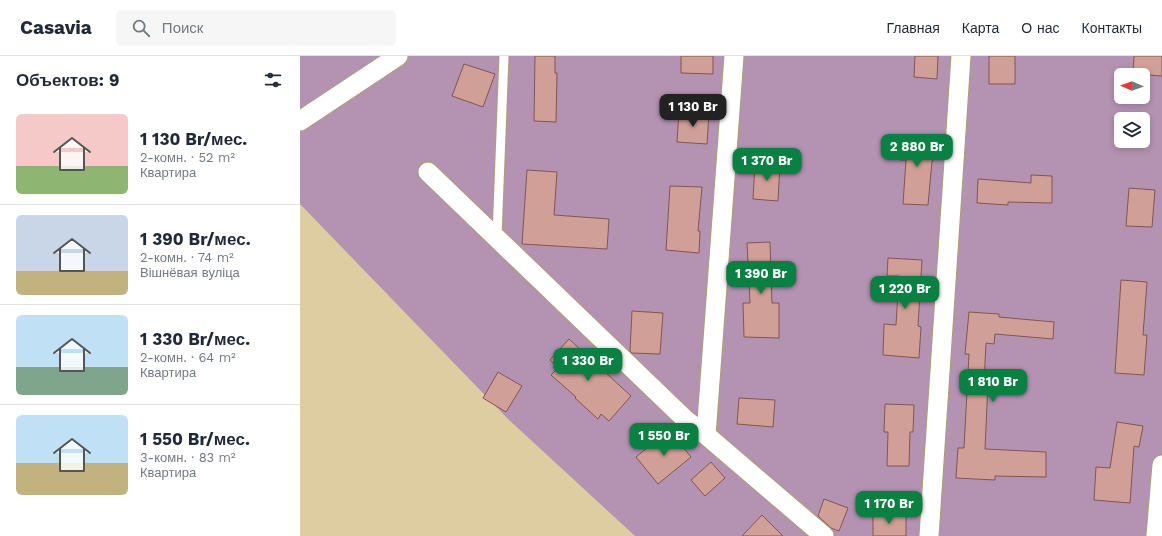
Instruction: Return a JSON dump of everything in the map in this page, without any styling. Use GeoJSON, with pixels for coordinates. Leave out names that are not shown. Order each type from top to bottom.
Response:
{"type":"FeatureCollection","features":[{"type":"Feature","properties":{"kind":"street"},"geometry":{"type":"LineString","coordinates":[[300,120],[398,56]]}},
{"type":"Feature","properties":{"kind":"street"},"geometry":{"type":"LineString","coordinates":[[706,435],[734,56]]}},
{"type":"Feature","properties":{"kind":"street"},"geometry":{"type":"LineString","coordinates":[[929,536],[961,56]]}},
{"type":"Feature","properties":{"kind":"street"},"geometry":{"type":"LineString","coordinates":[[428,172],[688,421],[824,536]]}},
{"type":"Feature","properties":{"kind":"street"},"geometry":{"type":"LineString","coordinates":[[1156,536],[1162,465]]}},
{"type":"Feature","properties":{"kind":"lane"},"geometry":{"type":"LineString","coordinates":[[496,238],[504,56]]}},
{"type":"Feature","properties":{"kind":"shaded area"},"geometry":{"type":"Polygon","coordinates":[[[300,56],[1162,56],[1162,536],[635,536],[508,419],[300,204],[300,56]]]}},
{"type":"Feature","properties":{"kind":"building"},"geometry":{"type":"Polygon","coordinates":[[[535,56],[555,56],[555,73],[557,73],[556,122],[534,121],[535,56]]]}},
{"type":"Feature","properties":{"kind":"building"},"geometry":{"type":"Polygon","coordinates":[[[681,56],[713,56],[713,74],[681,73],[681,56]]]}},
{"type":"Feature","properties":{"kind":"building"},"geometry":{"type":"Polygon","coordinates":[[[915,56],[938,56],[937,79],[914,77],[915,56]]]}},
{"type":"Feature","properties":{"kind":"building"},"geometry":{"type":"Polygon","coordinates":[[[989,56],[1015,56],[1015,84],[989,84],[989,56]]]}},
{"type":"Feature","properties":{"kind":"building"},"geometry":{"type":"Polygon","coordinates":[[[1134,56],[1162,56],[1162,76],[1150,75],[1150,68],[1133,68],[1134,56]]]}},
{"type":"Feature","properties":{"kind":"building"},"geometry":{"type":"Polygon","coordinates":[[[464,64],[495,74],[483,107],[452,96],[464,64]]]}},
{"type":"Feature","properties":{"kind":"building"},"geometry":{"type":"Polygon","coordinates":[[[679,111],[709,113],[707,144],[677,142],[679,111]]]}},
{"type":"Feature","properties":{"kind":"building"},"geometry":{"type":"Polygon","coordinates":[[[901,136],[934,137],[928,205],[903,204],[906,160],[900,160],[901,136]]]}},
{"type":"Feature","properties":{"kind":"building"},"geometry":{"type":"Polygon","coordinates":[[[755,163],[780,164],[778,201],[753,199],[755,163]]]}},
{"type":"Feature","properties":{"kind":"building"},"geometry":{"type":"Polygon","coordinates":[[[527,170],[557,172],[554,215],[609,219],[607,249],[522,244],[527,170]]]}},
{"type":"Feature","properties":{"kind":"building"},"geometry":{"type":"Polygon","coordinates":[[[1031,175],[1052,176],[1052,203],[1008,202],[1008,205],[977,203],[978,179],[1031,183],[1031,175]]]}},
{"type":"Feature","properties":{"kind":"building"},"geometry":{"type":"Polygon","coordinates":[[[670,186],[702,187],[698,231],[700,231],[699,253],[666,250],[670,186]]]}},
{"type":"Feature","properties":{"kind":"building"},"geometry":{"type":"Polygon","coordinates":[[[1129,188],[1155,190],[1152,227],[1126,226],[1129,188]]]}},
{"type":"Feature","properties":{"kind":"building"},"geometry":{"type":"Polygon","coordinates":[[[770,242],[772,303],[779,303],[779,338],[744,337],[743,303],[750,303],[747,243],[770,242]]]}},
{"type":"Feature","properties":{"kind":"building"},"geometry":{"type":"Polygon","coordinates":[[[888,258],[922,260],[918,326],[921,327],[919,358],[883,355],[884,324],[896,325],[899,276],[887,276],[888,258]]]}},
{"type":"Feature","properties":{"kind":"building"},"geometry":{"type":"Polygon","coordinates":[[[1121,280],[1147,282],[1143,335],[1147,335],[1144,375],[1115,373],[1121,280]]]}},
{"type":"Feature","properties":{"kind":"building"},"geometry":{"type":"Polygon","coordinates":[[[632,311],[663,313],[660,354],[632,353],[630,351],[632,311]]]}},
{"type":"Feature","properties":{"kind":"building"},"geometry":{"type":"Polygon","coordinates":[[[969,312],[999,314],[999,317],[1054,322],[1053,339],[995,334],[994,344],[986,343],[984,383],[988,383],[985,449],[1046,452],[1046,477],[995,476],[995,480],[956,478],[958,448],[964,448],[969,354],[965,354],[969,312]]]}},
{"type":"Feature","properties":{"kind":"building"},"geometry":{"type":"Polygon","coordinates":[[[569,339],[631,396],[609,421],[601,414],[598,419],[551,375],[558,368],[550,360],[569,339]]]}},
{"type":"Feature","properties":{"kind":"building"},"geometry":{"type":"Polygon","coordinates":[[[498,372],[522,386],[506,412],[483,398],[498,372]]]}},
{"type":"Feature","properties":{"kind":"building"},"geometry":{"type":"Polygon","coordinates":[[[739,398],[775,400],[773,427],[737,424],[739,398]]]}},
{"type":"Feature","properties":{"kind":"building"},"geometry":{"type":"Polygon","coordinates":[[[885,404],[914,405],[913,432],[910,432],[909,466],[887,466],[888,432],[884,432],[885,404]]]}},
{"type":"Feature","properties":{"kind":"building"},"geometry":{"type":"Polygon","coordinates":[[[1117,422],[1143,426],[1139,447],[1134,446],[1130,503],[1094,500],[1096,467],[1110,468],[1117,422]]]}},
{"type":"Feature","properties":{"kind":"building"},"geometry":{"type":"Polygon","coordinates":[[[669,430],[691,457],[658,484],[636,457],[669,430]]]}},
{"type":"Feature","properties":{"kind":"building"},"geometry":{"type":"Polygon","coordinates":[[[711,462],[725,478],[705,496],[691,480],[711,462]]]}},
{"type":"Feature","properties":{"kind":"building"},"geometry":{"type":"Polygon","coordinates":[[[824,499],[848,508],[839,531],[831,528],[818,516],[824,499]]]}},
{"type":"Feature","properties":{"kind":"building"},"geometry":{"type":"Polygon","coordinates":[[[873,513],[906,514],[906,536],[873,536],[873,513]]]}},
{"type":"Feature","properties":{"kind":"building"},"geometry":{"type":"Polygon","coordinates":[[[762,515],[783,536],[742,536],[762,515]]]}}]}
